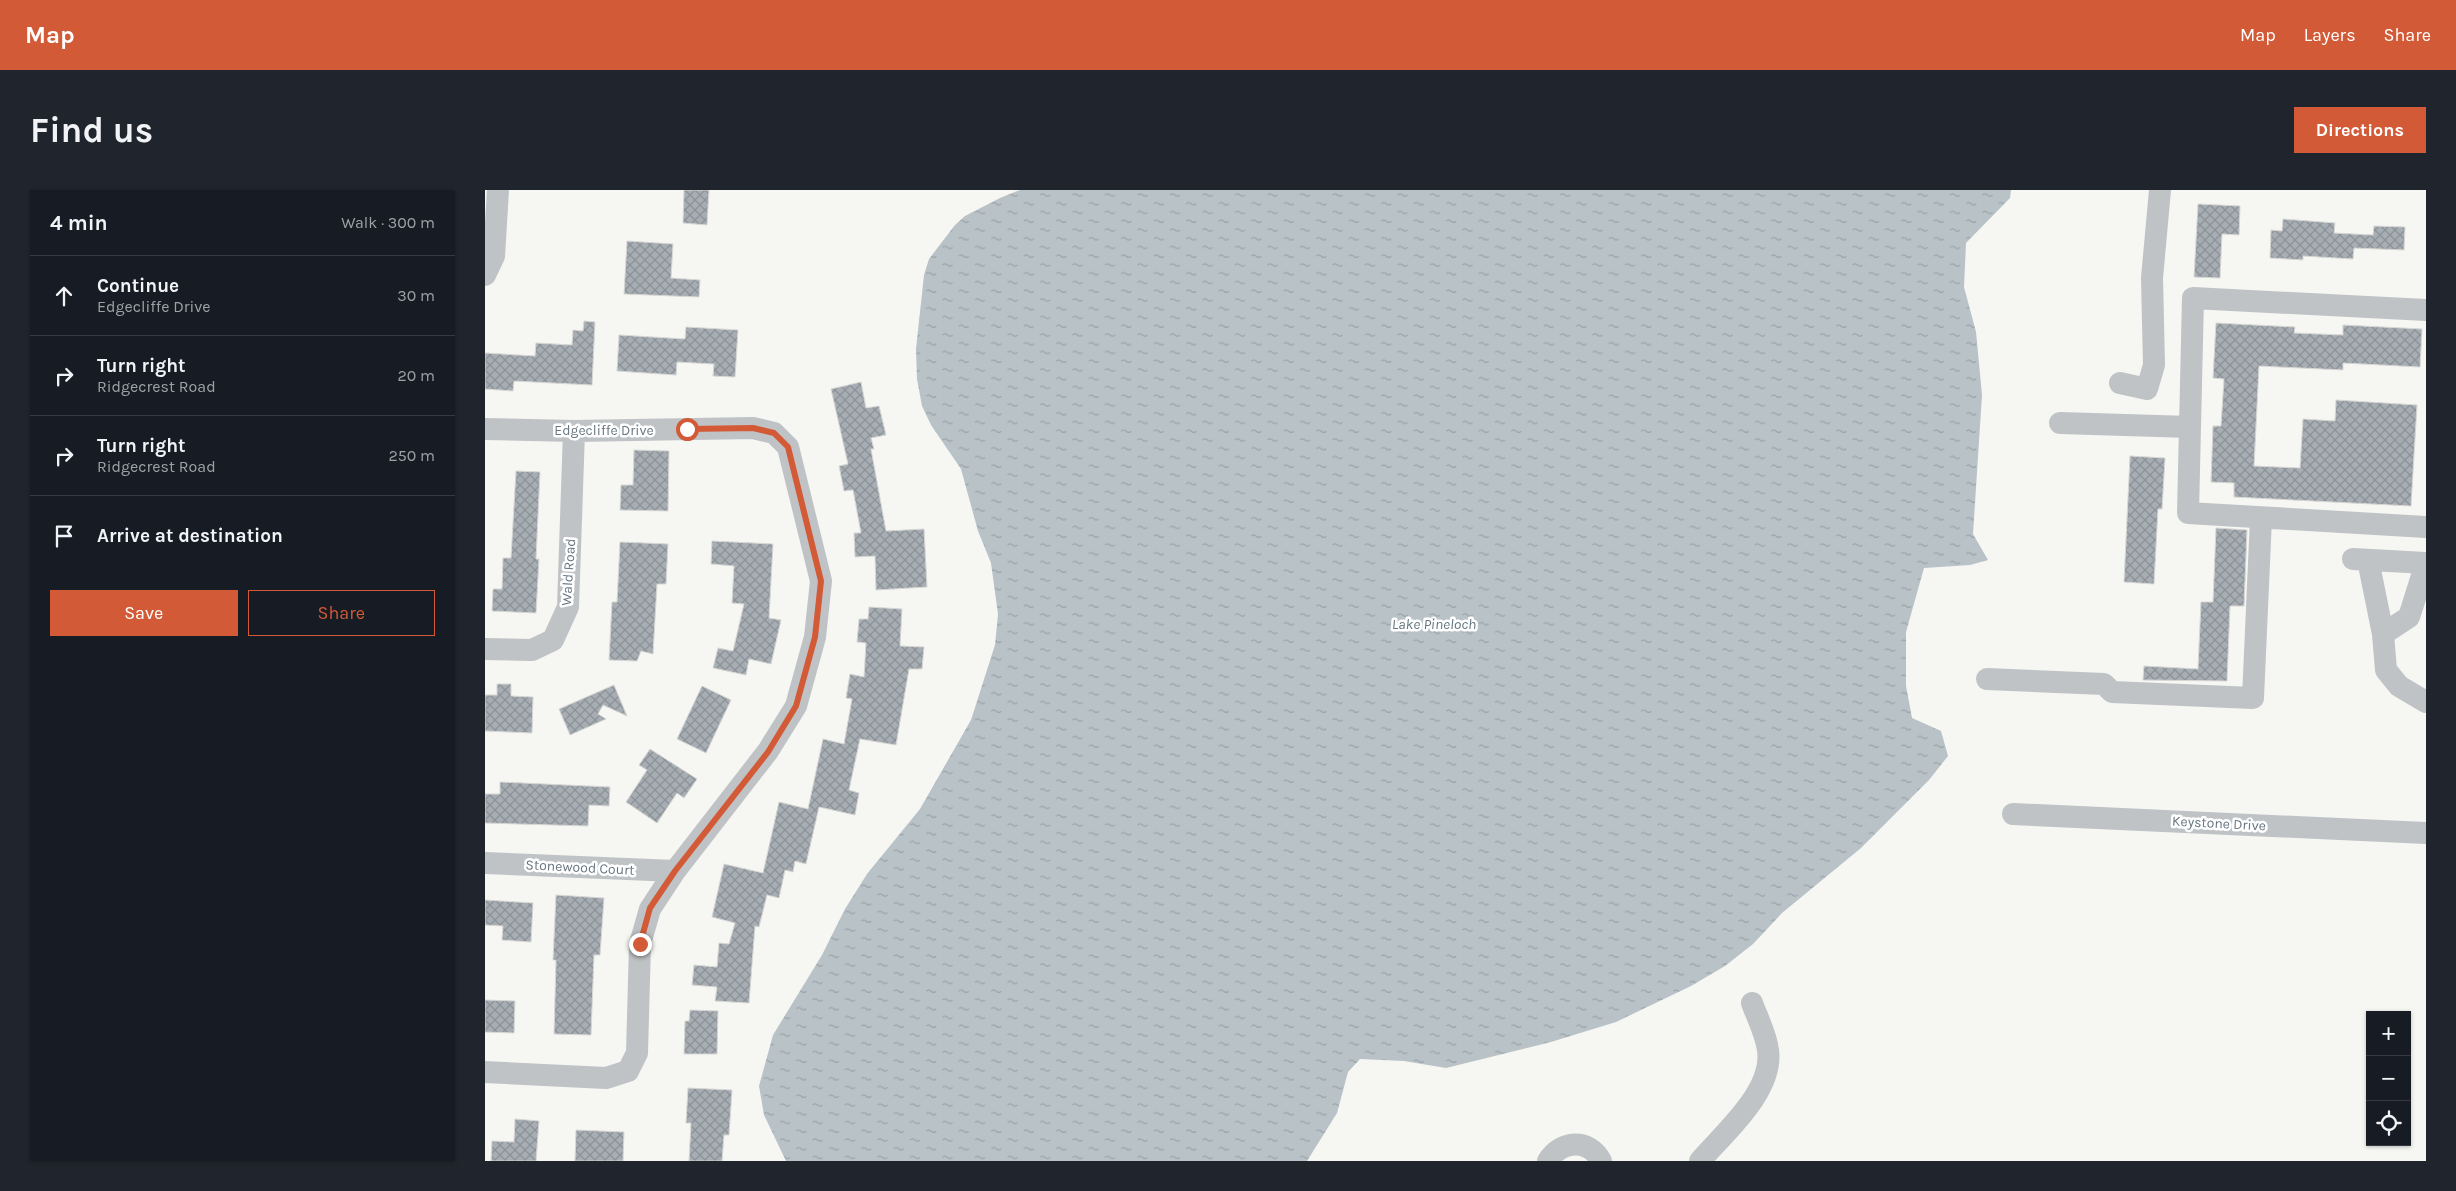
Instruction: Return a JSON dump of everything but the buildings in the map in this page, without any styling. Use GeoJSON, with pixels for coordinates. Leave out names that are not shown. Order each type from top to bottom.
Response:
{"type":"FeatureCollection","features":[{"type":"Feature","properties":{"kind":"street"},"geometry":{"type":"LineString","coordinates":[[485,276],[494,256],[497,237],[498,190]]}},
{"type":"Feature","properties":{"kind":"street"},"geometry":{"type":"LineString","coordinates":[[2120,383],[2147,389],[2154,365],[2152,278],[2159,190]]}},
{"type":"Feature","properties":{"kind":"street"},"geometry":{"type":"LineString","coordinates":[[2426,310],[2193,298],[2188,513],[2426,527]]}},
{"type":"Feature","properties":{"kind":"street"},"geometry":{"type":"LineString","coordinates":[[2060,422],[2190,427]]}},
{"type":"Feature","properties":{"kind":"street","name":"Edgecliffe Drive"},"geometry":{"type":"LineString","coordinates":[[485,429],[574,431],[753,428],[774,433],[788,447],[821,581],[815,637],[796,706],[768,752],[675,871],[650,908],[640,944],[637,1053],[628,1071],[606,1078],[485,1072]]}},
{"type":"Feature","properties":{"kind":"street","name":"Wald Road"},"geometry":{"type":"LineString","coordinates":[[485,649],[533,650],[553,640],[568,607],[574,431]]}},
{"type":"Feature","properties":{"kind":"street"},"geometry":{"type":"LineString","coordinates":[[1987,679],[2104,684],[2111,692],[2253,698],[2261,518]]}},
{"type":"Feature","properties":{"kind":"street"},"geometry":{"type":"LineString","coordinates":[[2383,634],[2409,617],[2426,563],[2360,560],[2383,634],[2387,670],[2399,686],[2426,702]]}},
{"type":"Feature","properties":{"kind":"street","name":"Keystone Drive"},"geometry":{"type":"LineString","coordinates":[[2013,814],[2426,833]]}},
{"type":"Feature","properties":{"kind":"street","name":"Stonewood Court"},"geometry":{"type":"LineString","coordinates":[[485,862],[675,871]]}},
{"type":"Feature","properties":{"kind":"street"},"geometry":{"type":"LineString","coordinates":[[1700,1161],[1753,1101],[1763,1081],[1768,1050],[1752,1002]]}},
{"type":"Feature","properties":{"kind":"street"},"geometry":{"type":"LineString","coordinates":[[1548,1161],[1553,1153],[1561,1147],[1575,1144],[1590,1148],[1601,1161]]}},
{"type":"Feature","properties":{"kind":"water","name":"Lake Pineloch"},"geometry":{"type":"Polygon","coordinates":[[[1020,190],[2011,190],[2010,198],[1966,243],[1964,287],[1976,332],[1982,395],[1973,534],[1988,560],[1970,565],[1924,568],[1906,632],[1906,686],[1912,718],[1941,731],[1948,756],[1929,780],[1861,848],[1782,913],[1753,944],[1725,966],[1691,986],[1616,1022],[1551,1042],[1446,1068],[1404,1061],[1360,1059],[1348,1072],[1337,1113],[1307,1161],[786,1161],[764,1115],[759,1086],[773,1035],[822,955],[845,909],[867,874],[920,809],[971,720],[995,645],[998,614],[991,563],[978,531],[961,469],[931,425],[922,406],[917,379],[916,349],[924,275],[929,259],[955,225],[965,216],[1020,190]]]}},
{"type":"Feature","properties":{"kind":"route"},"geometry":{"type":"LineString","coordinates":[[640,944],[650,908],[675,871],[768,752],[796,706],[815,637],[821,581],[788,447],[774,433],[753,428],[687,429]]}}]}
